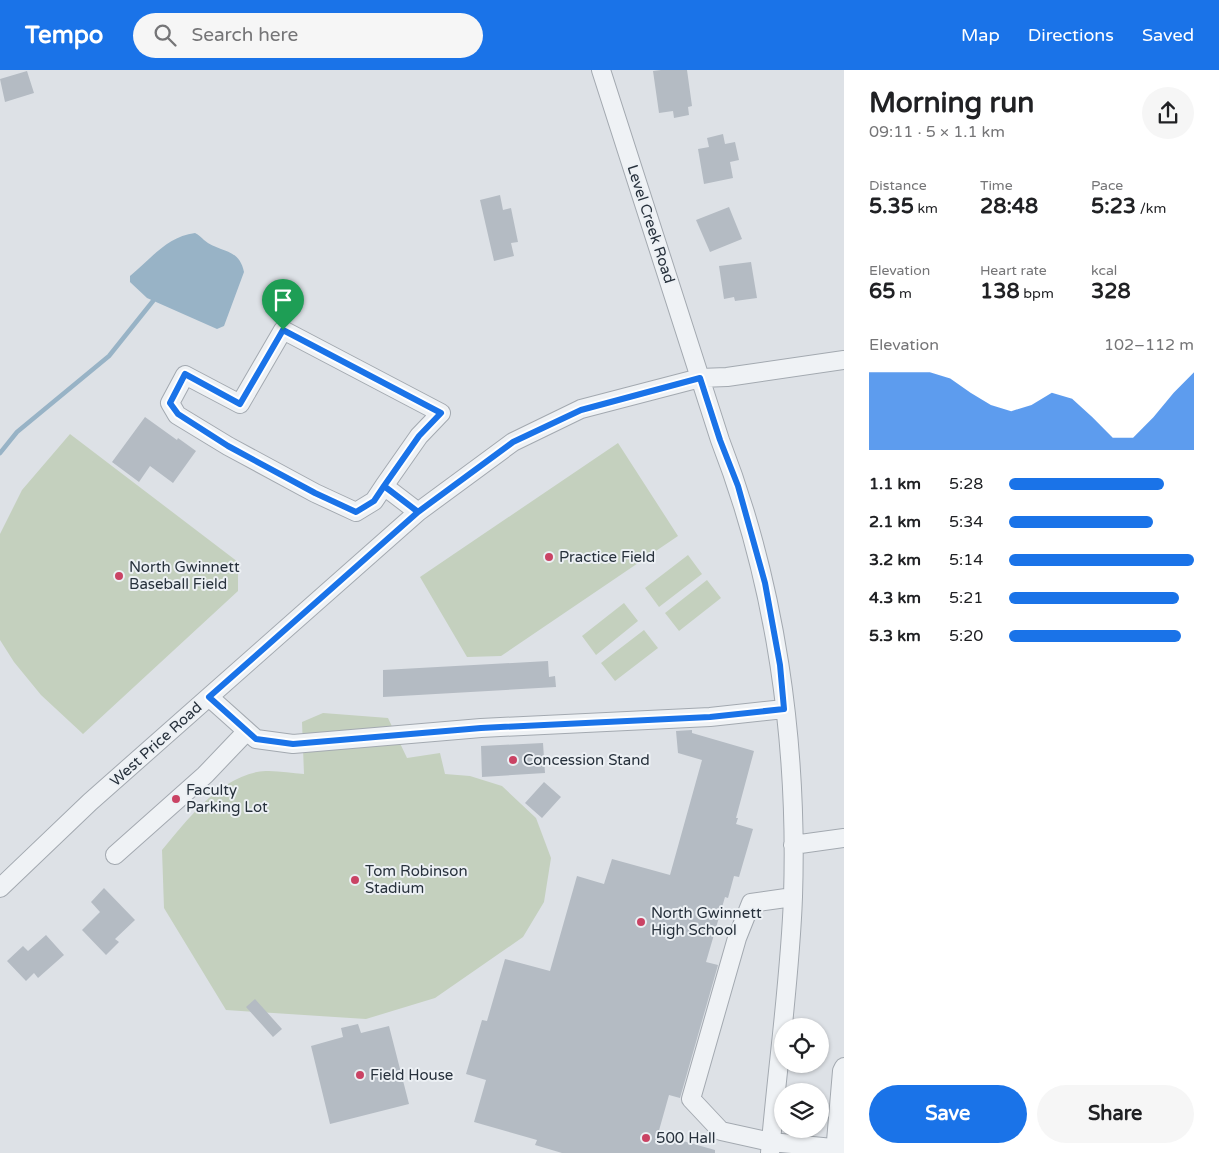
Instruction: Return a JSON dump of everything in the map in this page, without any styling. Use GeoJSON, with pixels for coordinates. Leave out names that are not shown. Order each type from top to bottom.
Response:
{"type":"FeatureCollection","features":[{"type":"Feature","properties":{"kind":"street","name":"Level Creek Road"},"geometry":{"type":"LineString","coordinates":[[601,70],[720,440],[738,486],[765,583],[780,665],[792,786],[793,897],[787,984],[770,1147]]}},
{"type":"Feature","properties":{"kind":"street"},"geometry":{"type":"LineString","coordinates":[[283,330],[441,413],[419,436],[384,486],[374,501],[356,512],[315,493],[228,446],[178,414],[170,403],[185,374],[240,404],[283,330]]}},
{"type":"Feature","properties":{"kind":"street","name":"West Price Road"},"geometry":{"type":"LineString","coordinates":[[0,888],[90,802],[418,512],[513,442],[572,414],[630,396],[700,378],[727,377],[844,360]]}},
{"type":"Feature","properties":{"kind":"street"},"geometry":{"type":"LineString","coordinates":[[384,486],[418,512]]}},
{"type":"Feature","properties":{"kind":"street"},"geometry":{"type":"LineString","coordinates":[[209,697],[256,739],[293,744],[481,728],[710,717],[784,709]]}},
{"type":"Feature","properties":{"kind":"street"},"geometry":{"type":"LineString","coordinates":[[115,855],[205,776],[248,731]]}},
{"type":"Feature","properties":{"kind":"street"},"geometry":{"type":"LineString","coordinates":[[793,845],[844,838]]}},
{"type":"Feature","properties":{"kind":"street"},"geometry":{"type":"LineString","coordinates":[[793,897],[751,902],[737,938],[691,1099],[721,1131],[770,1147],[838,1150],[842,1070],[844,1067]]}},
{"type":"Feature","properties":{"kind":"green space","name":"North Gwinnett Baseball Field"},"geometry":{"type":"Polygon","coordinates":[[[70,434],[238,562],[238,591],[83,734],[41,695],[14,662],[0,640],[0,534],[22,490],[70,434]]]}},
{"type":"Feature","properties":{"kind":"green space","name":"Practice Field"},"geometry":{"type":"Polygon","coordinates":[[[618,443],[678,536],[501,656],[467,657],[420,577],[618,443]]]}},
{"type":"Feature","properties":{"kind":"green space"},"geometry":{"type":"Polygon","coordinates":[[[688,555],[702,574],[659,607],[645,588],[688,555]]]}},
{"type":"Feature","properties":{"kind":"green space"},"geometry":{"type":"Polygon","coordinates":[[[707,580],[721,598],[679,631],[665,613],[707,580]]]}},
{"type":"Feature","properties":{"kind":"green space"},"geometry":{"type":"Polygon","coordinates":[[[624,603],[638,621],[596,655],[582,636],[624,603]]]}},
{"type":"Feature","properties":{"kind":"green space"},"geometry":{"type":"Polygon","coordinates":[[[644,630],[658,648],[615,681],[601,663],[644,630]]]}},
{"type":"Feature","properties":{"kind":"green space","name":"Tom Robinson Stadium"},"geometry":{"type":"Polygon","coordinates":[[[323,713],[388,718],[407,758],[440,753],[445,774],[470,776],[502,786],[536,818],[551,858],[544,902],[523,937],[435,998],[366,1019],[226,1010],[164,908],[162,850],[193,814],[216,792],[242,777],[262,771],[304,774],[302,722],[323,713]]]}},
{"type":"Feature","properties":{"kind":"water"},"geometry":{"type":"Polygon","coordinates":[[[195,233],[210,244],[233,254],[238,258],[244,272],[224,326],[217,329],[147,298],[130,282],[130,276],[167,244],[185,235],[195,233]]]}},
{"type":"Feature","properties":{"kind":"building"},"geometry":{"type":"Polygon","coordinates":[[[687,70],[692,106],[688,107],[689,115],[674,118],[673,111],[659,113],[653,71],[687,70]]]}},
{"type":"Feature","properties":{"kind":"building"},"geometry":{"type":"Polygon","coordinates":[[[27,71],[34,93],[5,102],[0,79],[27,71]]]}},
{"type":"Feature","properties":{"kind":"building"},"geometry":{"type":"Polygon","coordinates":[[[723,134],[725,144],[735,142],[739,160],[730,162],[733,178],[704,184],[698,149],[709,147],[707,138],[723,134]]]}},
{"type":"Feature","properties":{"kind":"building"},"geometry":{"type":"Polygon","coordinates":[[[500,195],[503,210],[511,208],[518,242],[511,243],[514,256],[494,261],[480,200],[500,195]]]}},
{"type":"Feature","properties":{"kind":"building"},"geometry":{"type":"Polygon","coordinates":[[[729,207],[742,239],[710,252],[696,220],[729,207]]]}},
{"type":"Feature","properties":{"kind":"building"},"geometry":{"type":"Polygon","coordinates":[[[751,262],[757,298],[735,301],[734,297],[724,299],[719,266],[751,262]]]}},
{"type":"Feature","properties":{"kind":"building"},"geometry":{"type":"Polygon","coordinates":[[[145,417],[196,451],[173,483],[150,466],[139,482],[112,462],[145,417]]]}},
{"type":"Feature","properties":{"kind":"building"},"geometry":{"type":"Polygon","coordinates":[[[548,661],[549,677],[555,676],[556,687],[383,697],[383,670],[548,661]]]}},
{"type":"Feature","properties":{"kind":"building","name":"North Gwinnett High School"},"geometry":{"type":"Polygon","coordinates":[[[692,730],[692,733],[754,751],[736,818],[738,818],[736,824],[753,829],[739,877],[734,876],[728,898],[725,897],[706,962],[718,965],[680,1098],[669,1095],[658,1134],[715,1150],[715,1153],[562,1153],[535,1145],[537,1140],[474,1122],[486,1080],[466,1074],[482,1020],[487,1021],[505,959],[550,971],[577,876],[604,884],[612,859],[670,875],[702,760],[678,753],[676,731],[692,730]]]}},
{"type":"Feature","properties":{"kind":"building","name":"Concession Stand"},"geometry":{"type":"Polygon","coordinates":[[[543,743],[545,773],[482,777],[481,746],[543,743]]]}},
{"type":"Feature","properties":{"kind":"building"},"geometry":{"type":"Polygon","coordinates":[[[544,782],[561,797],[542,818],[525,803],[544,782]]]}},
{"type":"Feature","properties":{"kind":"building"},"geometry":{"type":"Polygon","coordinates":[[[104,888],[135,920],[115,939],[119,942],[106,955],[82,930],[100,912],[91,902],[104,888]]]}},
{"type":"Feature","properties":{"kind":"building"},"geometry":{"type":"Polygon","coordinates":[[[46,935],[64,955],[38,978],[34,973],[26,981],[7,961],[23,946],[28,951],[46,935]]]}},
{"type":"Feature","properties":{"kind":"building"},"geometry":{"type":"Polygon","coordinates":[[[255,999],[282,1029],[273,1037],[246,1007],[255,999]]]}},
{"type":"Feature","properties":{"kind":"building","name":"Field House"},"geometry":{"type":"Polygon","coordinates":[[[358,1024],[361,1033],[389,1026],[409,1104],[330,1124],[311,1046],[343,1037],[341,1028],[358,1024]]]}},
{"type":"Feature","properties":{"kind":"waterway"},"geometry":{"type":"LineString","coordinates":[[0,453],[17,432],[109,356],[153,301]]}},
{"type":"Feature","properties":{"kind":"place","name":"Practice Field"},"geometry":{"type":"Point","coordinates":[549,557]}},
{"type":"Feature","properties":{"kind":"place","name":"North Gwinnett Baseball Field"},"geometry":{"type":"Point","coordinates":[119,576]}},
{"type":"Feature","properties":{"kind":"place","name":"Concession Stand"},"geometry":{"type":"Point","coordinates":[513,760]}},
{"type":"Feature","properties":{"kind":"place","name":"Faculty Parking Lot"},"geometry":{"type":"Point","coordinates":[176,799]}},
{"type":"Feature","properties":{"kind":"place","name":"Tom Robinson Stadium"},"geometry":{"type":"Point","coordinates":[355,880]}},
{"type":"Feature","properties":{"kind":"place","name":"North Gwinnett High School"},"geometry":{"type":"Point","coordinates":[641,922]}},
{"type":"Feature","properties":{"kind":"place","name":"Field House"},"geometry":{"type":"Point","coordinates":[360,1075]}},
{"type":"Feature","properties":{"kind":"place","name":"500 Hall"},"geometry":{"type":"Point","coordinates":[646,1138]}},
{"type":"Feature","properties":{"kind":"route"},"geometry":{"type":"LineString","coordinates":[[283,330],[240,404],[185,374],[170,403],[178,414],[228,446],[315,493],[356,512],[374,501],[384,486],[418,512],[209,697],[256,739],[293,744],[481,728],[710,717],[784,709],[780,665],[765,583],[738,486],[720,440],[700,378],[581,410],[513,442],[418,512],[405,502],[384,486],[419,436],[441,413],[283,330]]}}]}
